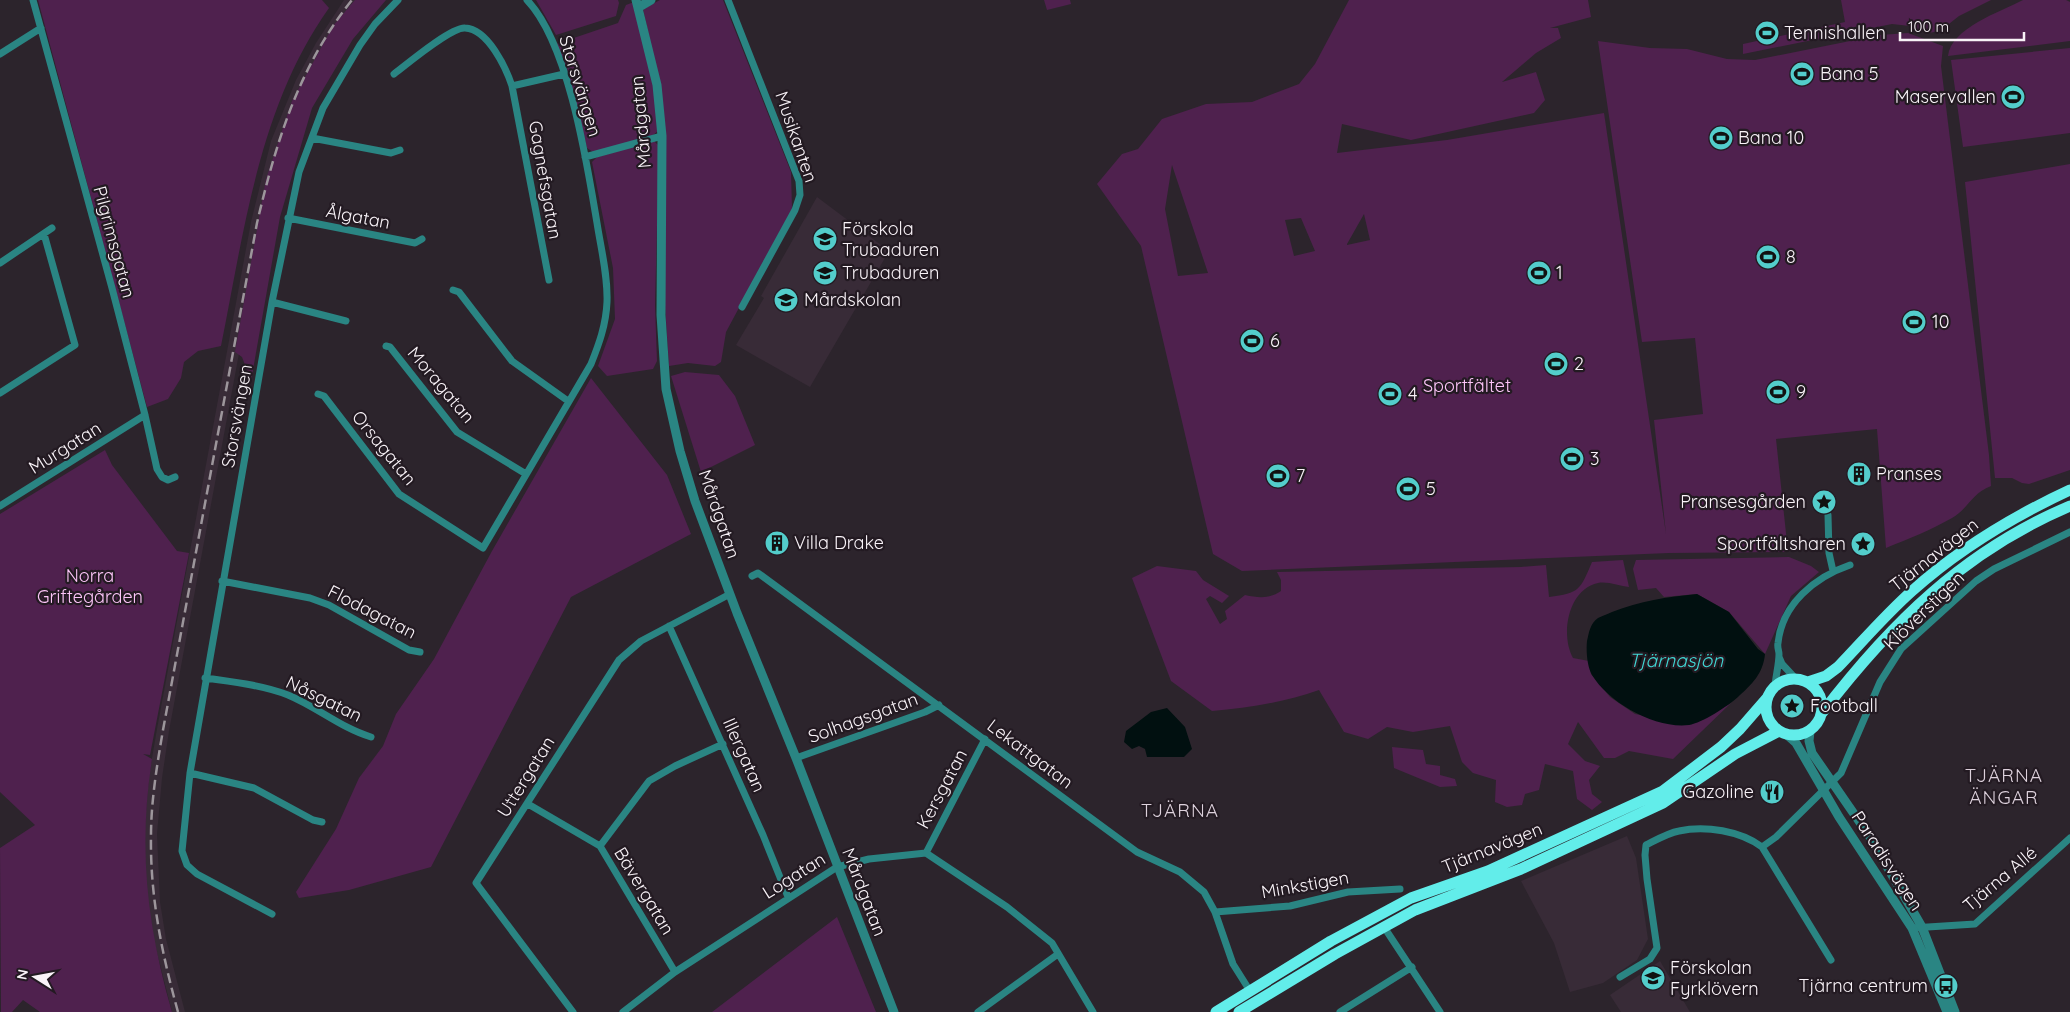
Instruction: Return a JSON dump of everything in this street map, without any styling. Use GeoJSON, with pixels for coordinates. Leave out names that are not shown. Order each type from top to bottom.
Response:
{"type":"FeatureCollection","features":[{"type":"Feature","properties":{"kind":"highway","name":"Tjärnavägen"},"geometry":{"type":"LineString","coordinates":[[1808,682],[1826,676],[1838,668],[1912,591],[1949,562],[1994,530],[2070,490]]}},
{"type":"Feature","properties":{"kind":"highway","name":"Tjärnavägen"},"geometry":{"type":"LineString","coordinates":[[1822,714],[1846,682],[1925,597],[1952,575],[1999,542],[2048,515],[2070,506]]}},
{"type":"Feature","properties":{"kind":"highway"},"geometry":{"type":"LineString","coordinates":[[1795,678],[1808,682],[1820,696],[1822,714],[1810,731],[1797,735],[1783,733],[1773,726],[1766,713],[1766,698],[1775,685],[1784,680],[1795,678]]}},
{"type":"Feature","properties":{"kind":"highway","name":"Tjärnavägen"},"geometry":{"type":"LineString","coordinates":[[1216,1012],[1331,941],[1411,898],[1517,859],[1663,791],[1721,747],[1740,729],[1766,698]]}},
{"type":"Feature","properties":{"kind":"highway","name":"Tjärnavägen"},"geometry":{"type":"LineString","coordinates":[[1239,1012],[1415,910],[1521,870],[1663,803],[1736,754],[1783,733]]}},
{"type":"Feature","properties":{"kind":"street","name":"Pilgrimsgatan"},"geometry":{"type":"LineString","coordinates":[[33,0],[145,415],[157,469],[162,478],[168,480],[175,477]]}},
{"type":"Feature","properties":{"kind":"street","name":"Storsvängen"},"geometry":{"type":"LineString","coordinates":[[272,914],[197,874],[187,865],[182,851],[190,773],[205,678],[272,302],[299,172],[322,108],[360,45],[375,24],[398,0]]}},
{"type":"Feature","properties":{"kind":"street","name":"Storsvängen"},"geometry":{"type":"LineString","coordinates":[[483,548],[590,364],[604,332],[607,302],[605,268],[585,157],[564,74],[552,41],[534,7],[527,0]]}},
{"type":"Feature","properties":{"kind":"street"},"geometry":{"type":"LineString","coordinates":[[637,4],[651,0]]}},
{"type":"Feature","properties":{"kind":"street","name":"Musikanten"},"geometry":{"type":"LineString","coordinates":[[728,0],[786,145],[799,181],[800,195],[795,210],[742,307]]}},
{"type":"Feature","properties":{"kind":"street","name":"Mårdgatan"},"geometry":{"type":"LineString","coordinates":[[637,4],[657,85],[662,136],[661,315],[666,389],[680,452],[730,594],[796,758],[894,1012]]}},
{"type":"Feature","properties":{"kind":"street"},"geometry":{"type":"LineString","coordinates":[[0,54],[41,28]]}},
{"type":"Feature","properties":{"kind":"street","name":"Gagnefsgatan"},"geometry":{"type":"LineString","coordinates":[[394,74],[452,32],[464,28],[478,31],[483,36],[504,64],[512,86],[541,261],[549,280]]}},
{"type":"Feature","properties":{"kind":"street"},"geometry":{"type":"LineString","coordinates":[[512,86],[564,74]]}},
{"type":"Feature","properties":{"kind":"street","name":"Storsvängen"},"geometry":{"type":"LineString","coordinates":[[585,157],[662,136]]}},
{"type":"Feature","properties":{"kind":"street"},"geometry":{"type":"LineString","coordinates":[[312,138],[391,153],[400,150]]}},
{"type":"Feature","properties":{"kind":"street","name":"Ålgatan"},"geometry":{"type":"LineString","coordinates":[[288,218],[415,243],[422,239]]}},
{"type":"Feature","properties":{"kind":"street"},"geometry":{"type":"LineString","coordinates":[[0,263],[52,228]]}},
{"type":"Feature","properties":{"kind":"street"},"geometry":{"type":"LineString","coordinates":[[0,393],[75,345],[44,234]]}},
{"type":"Feature","properties":{"kind":"street"},"geometry":{"type":"LineString","coordinates":[[453,290],[459,292],[512,361],[568,401]]}},
{"type":"Feature","properties":{"kind":"street"},"geometry":{"type":"LineString","coordinates":[[272,302],[346,321]]}},
{"type":"Feature","properties":{"kind":"street","name":"Moragatan"},"geometry":{"type":"LineString","coordinates":[[386,346],[390,347],[457,432],[526,474]]}},
{"type":"Feature","properties":{"kind":"street","name":"Orsagatan"},"geometry":{"type":"LineString","coordinates":[[318,394],[324,396],[399,494],[483,548]]}},
{"type":"Feature","properties":{"kind":"street","name":"Murgatan"},"geometry":{"type":"LineString","coordinates":[[0,506],[145,415]]}},
{"type":"Feature","properties":{"kind":"street"},"geometry":{"type":"LineString","coordinates":[[1828,515],[1829,553],[1833,571]]}},
{"type":"Feature","properties":{"kind":"street","name":"Klöverstigen"},"geometry":{"type":"LineString","coordinates":[[1762,847],[1776,837],[1841,773],[1880,682],[1901,649],[1976,581],[1994,569],[2070,532]]}},
{"type":"Feature","properties":{"kind":"street"},"geometry":{"type":"LineString","coordinates":[[1775,685],[1779,655],[1778,644],[1783,621],[1798,597],[1823,576],[1850,564]]}},
{"type":"Feature","properties":{"kind":"street","name":"Lekattgatan"},"geometry":{"type":"LineString","coordinates":[[752,576],[758,573],[1137,852],[1180,872],[1204,892],[1215,912],[1233,964],[1250,991]]}},
{"type":"Feature","properties":{"kind":"street","name":"Flodagatan"},"geometry":{"type":"LineString","coordinates":[[222,581],[310,598],[328,604],[409,650],[420,652]]}},
{"type":"Feature","properties":{"kind":"street","name":"Uttergatan"},"geometry":{"type":"LineString","coordinates":[[573,1012],[476,883],[618,660],[641,641],[730,594]]}},
{"type":"Feature","properties":{"kind":"street","name":"Illergatan"},"geometry":{"type":"LineString","coordinates":[[669,626],[723,744],[788,897]]}},
{"type":"Feature","properties":{"kind":"street"},"geometry":{"type":"LineString","coordinates":[[1779,655],[1782,664],[1795,678]]}},
{"type":"Feature","properties":{"kind":"street","name":"Nåsgatan"},"geometry":{"type":"LineString","coordinates":[[205,678],[267,688],[288,695],[308,704],[357,733],[371,737]]}},
{"type":"Feature","properties":{"kind":"street","name":"Solhagsgatan"},"geometry":{"type":"LineString","coordinates":[[796,758],[939,706]]}},
{"type":"Feature","properties":{"kind":"street","name":"Paradisvägen"},"geometry":{"type":"LineString","coordinates":[[1810,731],[1809,741],[1812,753],[1870,838],[1917,928],[1955,1012]]}},
{"type":"Feature","properties":{"kind":"street","name":"Paradisvägen"},"geometry":{"type":"LineString","coordinates":[[1783,733],[1796,743],[1823,791],[1917,928],[1947,1012]]}},
{"type":"Feature","properties":{"kind":"street","name":"Kersgatan"},"geometry":{"type":"LineString","coordinates":[[926,853],[985,739]]}},
{"type":"Feature","properties":{"kind":"street"},"geometry":{"type":"LineString","coordinates":[[600,846],[649,781],[675,766],[723,744]]}},
{"type":"Feature","properties":{"kind":"street"},"geometry":{"type":"LineString","coordinates":[[190,773],[254,788],[313,820],[322,822]]}},
{"type":"Feature","properties":{"kind":"street","name":"Bävergatan"},"geometry":{"type":"LineString","coordinates":[[528,804],[600,846],[675,972]]}},
{"type":"Feature","properties":{"kind":"street"},"geometry":{"type":"LineString","coordinates":[[1620,977],[1650,959],[1657,948],[1647,879],[1646,845],[1679,830],[1708,830],[1739,834],[1762,847],[1831,960]]}},
{"type":"Feature","properties":{"kind":"street","name":"Tjärna Allé"},"geometry":{"type":"LineString","coordinates":[[1917,928],[1975,924],[2070,838]]}},
{"type":"Feature","properties":{"kind":"street"},"geometry":{"type":"LineString","coordinates":[[926,853],[1007,907],[1052,943],[1093,1012]]}},
{"type":"Feature","properties":{"kind":"street","name":"Logatan"},"geometry":{"type":"LineString","coordinates":[[623,1012],[675,972],[837,867],[869,859],[926,853]]}},
{"type":"Feature","properties":{"kind":"street","name":"Minkstigen"},"geometry":{"type":"LineString","coordinates":[[1215,912],[1290,906],[1348,892],[1400,890]]}},
{"type":"Feature","properties":{"kind":"street"},"geometry":{"type":"LineString","coordinates":[[1384,927],[1440,1012]]}},
{"type":"Feature","properties":{"kind":"street"},"geometry":{"type":"LineString","coordinates":[[978,1012],[1058,954]]}},
{"type":"Feature","properties":{"kind":"street"},"geometry":{"type":"LineString","coordinates":[[1340,1012],[1412,967]]}},
{"type":"Feature","properties":{"kind":"street"},"geometry":{"type":"LineString","coordinates":[[988,1005],[992,1012]]}},
{"type":"Feature","properties":{"kind":"shaded area"},"geometry":{"type":"Polygon","coordinates":[[[344,0],[360,0],[354,8],[263,224],[169,731],[162,778],[157,834],[160,902],[166,939],[185,1012],[172,1012],[154,941],[148,903],[144,834],[149,776],[251,222],[271,141],[296,80],[316,43],[344,0]]]}},
{"type":"Feature","properties":{"kind":"shaded area","name":"Trubaduren"},"geometry":{"type":"Polygon","coordinates":[[[817,197],[889,251],[810,387],[736,345],[764,298],[761,296],[817,197]]]}},
{"type":"Feature","properties":{"kind":"shaded area"},"geometry":{"type":"Polygon","coordinates":[[[1627,836],[1636,858],[1648,939],[1637,960],[1603,983],[1570,992],[1554,943],[1521,881],[1627,836]]]}},
{"type":"Feature","properties":{"kind":"shaded area","name":"Förskolan Fyrklövern"},"geometry":{"type":"Polygon","coordinates":[[[1660,961],[1690,1012],[1621,1012],[1610,995],[1660,961]]]}},
{"type":"Feature","properties":{"kind":"green space"},"geometry":{"type":"Polygon","coordinates":[[[38,0],[322,0],[329,8],[305,46],[286,86],[270,128],[257,171],[247,215],[221,346],[198,351],[184,362],[181,378],[168,399],[147,407],[38,0]]]}},
{"type":"Feature","properties":{"kind":"green space"},"geometry":{"type":"Polygon","coordinates":[[[355,0],[386,0],[353,39],[312,108],[280,217],[251,381],[242,357],[235,352],[266,179],[292,101],[333,26],[355,0]]]}},
{"type":"Feature","properties":{"kind":"green space"},"geometry":{"type":"Polygon","coordinates":[[[536,0],[618,0],[619,3],[616,16],[556,35],[536,0]]]}},
{"type":"Feature","properties":{"kind":"green space"},"geometry":{"type":"Polygon","coordinates":[[[660,0],[723,0],[791,172],[792,209],[726,332],[721,362],[715,366],[688,363],[669,366],[665,306],[665,137],[660,86],[643,9],[660,0]]]}},
{"type":"Feature","properties":{"kind":"green space"},"geometry":{"type":"Polygon","coordinates":[[[1044,0],[1070,0],[1071,4],[1047,10],[1044,0]]]}},
{"type":"Feature","properties":{"kind":"green space","name":"Sportfältet"},"geometry":{"type":"Polygon","coordinates":[[[1349,0],[1588,0],[1591,17],[1550,28],[1558,28],[1561,38],[1536,53],[1502,82],[1536,72],[1545,100],[1534,113],[1411,140],[1342,124],[1337,153],[1447,140],[1604,113],[1666,534],[1654,420],[1703,414],[1695,338],[1642,342],[1598,41],[1650,48],[1687,49],[1727,59],[1755,60],[1880,35],[1908,33],[1943,46],[1941,66],[1989,455],[1991,486],[1979,493],[1952,518],[1886,548],[1877,429],[1776,439],[1788,552],[1669,553],[1242,571],[1213,554],[1141,246],[1097,184],[1122,154],[1138,149],[1162,119],[1206,104],[1252,102],[1299,84],[1315,64],[1349,0]],[[1172,165],[1165,209],[1178,276],[1208,273],[1172,165]],[[1364,214],[1347,244],[1370,240],[1364,214]],[[1301,218],[1285,220],[1294,256],[1315,251],[1301,218]]]}},
{"type":"Feature","properties":{"kind":"green space"},"geometry":{"type":"Polygon","coordinates":[[[1841,0],[1991,0],[1959,16],[1940,31],[1928,33],[1910,26],[1892,24],[1743,54],[1743,44],[1845,22],[1841,0]]]}},
{"type":"Feature","properties":{"kind":"green space"},"geometry":{"type":"Polygon","coordinates":[[[2023,0],[2066,0],[2070,2],[2070,41],[1948,56],[1951,46],[1967,29],[2023,0]]]}},
{"type":"Feature","properties":{"kind":"green space"},"geometry":{"type":"Polygon","coordinates":[[[634,2],[654,85],[658,131],[652,136],[593,152],[587,148],[567,68],[556,44],[618,23],[626,5],[634,2]]]}},
{"type":"Feature","properties":{"kind":"green space","name":"Maservallen"},"geometry":{"type":"Polygon","coordinates":[[[2070,48],[2070,133],[1963,147],[1951,60],[2070,48]]]}},
{"type":"Feature","properties":{"kind":"green space"},"geometry":{"type":"Polygon","coordinates":[[[654,141],[659,146],[655,305],[657,361],[653,369],[607,376],[598,366],[615,319],[613,268],[592,162],[597,157],[654,141]]]}},
{"type":"Feature","properties":{"kind":"green space"},"geometry":{"type":"Polygon","coordinates":[[[2070,164],[2070,470],[2029,484],[2012,478],[1995,478],[1965,182],[2070,164]]]}},
{"type":"Feature","properties":{"kind":"green space"},"geometry":{"type":"Polygon","coordinates":[[[685,372],[719,375],[735,396],[755,445],[701,472],[671,376],[685,372]]]}},
{"type":"Feature","properties":{"kind":"green space"},"geometry":{"type":"Polygon","coordinates":[[[591,378],[667,475],[691,534],[571,597],[431,867],[349,890],[299,898],[296,892],[336,829],[359,778],[383,746],[396,714],[434,659],[492,551],[591,378]]]}},
{"type":"Feature","properties":{"kind":"green space","name":"Norra Griftegården"},"geometry":{"type":"Polygon","coordinates":[[[105,450],[112,465],[177,551],[189,553],[150,755],[143,754],[152,759],[146,824],[147,887],[156,948],[172,1012],[40,1012],[23,1000],[12,1012],[1,1012],[0,848],[35,825],[0,792],[0,514],[105,450]]]}},
{"type":"Feature","properties":{"kind":"green space"},"geometry":{"type":"Polygon","coordinates":[[[1789,557],[1811,566],[1819,572],[1791,596],[1765,654],[1729,612],[1697,594],[1664,597],[1656,588],[1638,590],[1633,569],[1636,560],[1789,557]]]}},
{"type":"Feature","properties":{"kind":"green space"},"geometry":{"type":"Polygon","coordinates":[[[1623,560],[1629,587],[1598,583],[1588,587],[1573,603],[1569,614],[1567,637],[1573,658],[1589,661],[1591,674],[1610,697],[1635,714],[1689,725],[1731,703],[1673,759],[1629,751],[1615,758],[1604,758],[1578,722],[1568,744],[1585,761],[1600,766],[1589,780],[1592,794],[1602,802],[1592,810],[1577,799],[1573,771],[1545,764],[1539,790],[1525,794],[1522,805],[1507,807],[1495,802],[1496,780],[1473,773],[1462,762],[1450,726],[1413,732],[1387,727],[1368,739],[1344,732],[1319,690],[1266,704],[1212,711],[1171,681],[1132,578],[1157,566],[1196,571],[1203,580],[1229,596],[1222,603],[1210,596],[1206,599],[1220,624],[1227,619],[1225,611],[1245,595],[1264,597],[1281,591],[1281,580],[1277,572],[1546,565],[1549,597],[1567,594],[1578,588],[1585,579],[1592,562],[1623,560]]]}},
{"type":"Feature","properties":{"kind":"green space"},"geometry":{"type":"Polygon","coordinates":[[[1392,747],[1423,750],[1426,764],[1440,766],[1440,775],[1455,779],[1457,786],[1440,787],[1394,768],[1392,747]]]}},
{"type":"Feature","properties":{"kind":"green space"},"geometry":{"type":"Polygon","coordinates":[[[837,917],[876,1012],[712,1012],[837,917]]]}},
{"type":"Feature","properties":{"kind":"water","name":"Tjärnasjön"},"geometry":{"type":"Polygon","coordinates":[[[1697,594],[1729,612],[1758,649],[1765,654],[1759,673],[1738,697],[1708,718],[1694,724],[1676,725],[1662,723],[1634,712],[1610,695],[1590,672],[1587,641],[1590,628],[1598,618],[1622,608],[1664,598],[1697,594]]]}},
{"type":"Feature","properties":{"kind":"water"},"geometry":{"type":"Polygon","coordinates":[[[1167,708],[1185,727],[1192,749],[1184,757],[1147,757],[1145,749],[1139,746],[1132,749],[1124,742],[1126,731],[1151,712],[1167,708]]]}},
{"type":"Feature","properties":{"kind":"railway"},"geometry":{"type":"LineString","coordinates":[[178,1012],[158,925],[151,859],[153,796],[163,730],[264,193],[281,134],[304,78],[317,51],[333,25],[352,0]]}},
{"type":"Feature","properties":{"kind":"place","name":"Tennishallen"},"geometry":{"type":"Point","coordinates":[1767,33]}},
{"type":"Feature","properties":{"kind":"place","name":"Bana 5"},"geometry":{"type":"Point","coordinates":[1802,74]}},
{"type":"Feature","properties":{"kind":"place","name":"Maservallen"},"geometry":{"type":"Point","coordinates":[2013,97]}},
{"type":"Feature","properties":{"kind":"place","name":"Bana 10"},"geometry":{"type":"Point","coordinates":[1721,138]}},
{"type":"Feature","properties":{"kind":"place","name":"Förskola Trubaduren"},"geometry":{"type":"Point","coordinates":[825,239]}},
{"type":"Feature","properties":{"kind":"place","name":"8"},"geometry":{"type":"Point","coordinates":[1768,257]}},
{"type":"Feature","properties":{"kind":"place","name":"Trubaduren"},"geometry":{"type":"Point","coordinates":[825,273]}},
{"type":"Feature","properties":{"kind":"place","name":"1"},"geometry":{"type":"Point","coordinates":[1539,273]}},
{"type":"Feature","properties":{"kind":"place","name":"Mårdskolan"},"geometry":{"type":"Point","coordinates":[786,300]}},
{"type":"Feature","properties":{"kind":"place","name":"10"},"geometry":{"type":"Point","coordinates":[1914,322]}},
{"type":"Feature","properties":{"kind":"place","name":"6"},"geometry":{"type":"Point","coordinates":[1252,341]}},
{"type":"Feature","properties":{"kind":"place","name":"2"},"geometry":{"type":"Point","coordinates":[1556,364]}},
{"type":"Feature","properties":{"kind":"place","name":"9"},"geometry":{"type":"Point","coordinates":[1778,392]}},
{"type":"Feature","properties":{"kind":"place","name":"4"},"geometry":{"type":"Point","coordinates":[1390,394]}},
{"type":"Feature","properties":{"kind":"place","name":"3"},"geometry":{"type":"Point","coordinates":[1572,459]}},
{"type":"Feature","properties":{"kind":"place","name":"Pranses"},"geometry":{"type":"Point","coordinates":[1859,474]}},
{"type":"Feature","properties":{"kind":"place","name":"7"},"geometry":{"type":"Point","coordinates":[1278,476]}},
{"type":"Feature","properties":{"kind":"place","name":"5"},"geometry":{"type":"Point","coordinates":[1408,489]}},
{"type":"Feature","properties":{"kind":"place","name":"Pransesgården"},"geometry":{"type":"Point","coordinates":[1824,502]}},
{"type":"Feature","properties":{"kind":"place","name":"Villa Drake"},"geometry":{"type":"Point","coordinates":[777,543]}},
{"type":"Feature","properties":{"kind":"place","name":"Sportfältsharen"},"geometry":{"type":"Point","coordinates":[1863,544]}},
{"type":"Feature","properties":{"kind":"place","name":"Football"},"geometry":{"type":"Point","coordinates":[1792,706]}},
{"type":"Feature","properties":{"kind":"place","name":"Gazoline"},"geometry":{"type":"Point","coordinates":[1772,792]}},
{"type":"Feature","properties":{"kind":"place","name":"Förskolan Fyrklövern"},"geometry":{"type":"Point","coordinates":[1653,978]}},
{"type":"Feature","properties":{"kind":"place","name":"Tjärna centrum"},"geometry":{"type":"Point","coordinates":[1946,986]}},
{"type":"Feature","properties":{"kind":"district","name":"TJÄRNA ÄNGAR"},"geometry":{"type":"Point","coordinates":[2004,786]}},
{"type":"Feature","properties":{"kind":"district","name":"TJÄRNA"},"geometry":{"type":"Point","coordinates":[1180,810]}}]}
